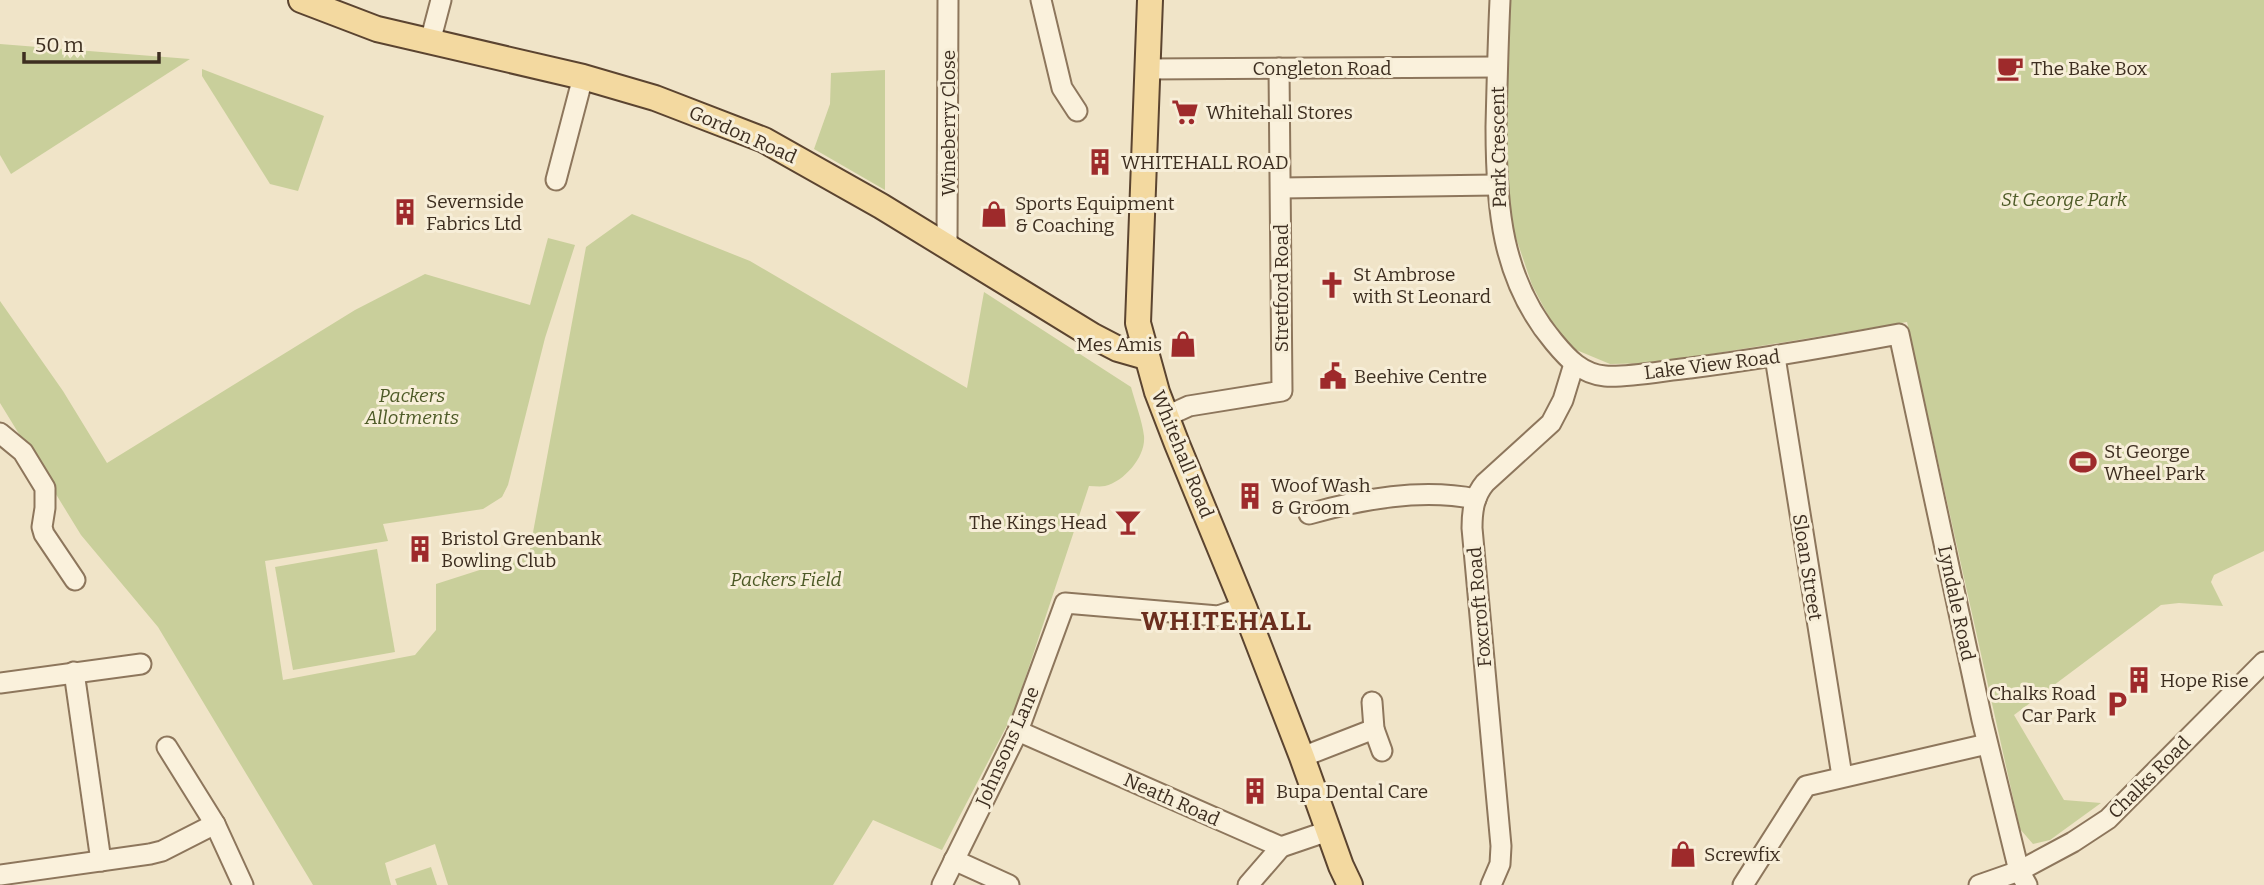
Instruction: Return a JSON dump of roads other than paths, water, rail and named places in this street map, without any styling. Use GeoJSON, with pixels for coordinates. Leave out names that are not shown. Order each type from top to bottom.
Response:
{"type":"FeatureCollection","features":[{"type":"Feature","properties":{"kind":"main road","name":"Gordon Road"},"geometry":{"type":"LineString","coordinates":[[301,0],[377,29],[583,77],[691,110],[764,140],[947,246],[1093,336],[1118,349],[1146,357]]}},
{"type":"Feature","properties":{"kind":"main road","name":"Whitehall Road"},"geometry":{"type":"LineString","coordinates":[[1150,0],[1138,323],[1146,357],[1167,416],[1244,607],[1350,885]]}},
{"type":"Feature","properties":{"kind":"street"},"geometry":{"type":"LineString","coordinates":[[430,42],[441,0]]}},
{"type":"Feature","properties":{"kind":"street","name":"Wineberry Close"},"geometry":{"type":"LineString","coordinates":[[947,246],[948,0]]}},
{"type":"Feature","properties":{"kind":"street"},"geometry":{"type":"LineString","coordinates":[[1041,0],[1062,88],[1077,111]]}},
{"type":"Feature","properties":{"kind":"street","name":"Park Crescent"},"geometry":{"type":"LineString","coordinates":[[1500,0],[1496,185],[1502,233],[1521,291],[1542,328]]}},
{"type":"Feature","properties":{"kind":"street","name":"Congleton Road"},"geometry":{"type":"LineString","coordinates":[[1147,69],[1497,67]]}},
{"type":"Feature","properties":{"kind":"street","name":"Stretford Road"},"geometry":{"type":"LineString","coordinates":[[1167,416],[1189,406],[1282,391],[1279,68]]}},
{"type":"Feature","properties":{"kind":"street"},"geometry":{"type":"LineString","coordinates":[[556,180],[583,77]]}},
{"type":"Feature","properties":{"kind":"street"},"geometry":{"type":"LineString","coordinates":[[1281,193],[1496,185]]}},
{"type":"Feature","properties":{"kind":"street","name":"Lake View Road"},"geometry":{"type":"LineString","coordinates":[[1542,328],[1574,364],[1583,370],[1605,376],[1775,357],[1899,334]]}},
{"type":"Feature","properties":{"kind":"street","name":"Lyndale Road"},"geometry":{"type":"LineString","coordinates":[[1899,334],[1987,744],[2023,878]]}},
{"type":"Feature","properties":{"kind":"street","name":"Sloan Street"},"geometry":{"type":"LineString","coordinates":[[1775,357],[1842,776]]}},
{"type":"Feature","properties":{"kind":"street"},"geometry":{"type":"LineString","coordinates":[[1309,514],[1352,503],[1400,497],[1449,495],[1476,499],[1485,483],[1550,423],[1563,400],[1574,364]]}},
{"type":"Feature","properties":{"kind":"street"},"geometry":{"type":"LineString","coordinates":[[4,442],[23,452],[45,488],[46,508],[42,527],[44,534],[75,580]]}},
{"type":"Feature","properties":{"kind":"street","name":"Foxcroft Road"},"geometry":{"type":"LineString","coordinates":[[1476,499],[1472,528],[1501,846],[1500,864],[1491,885]]}},
{"type":"Feature","properties":{"kind":"street","name":"Johnsons Lane"},"geometry":{"type":"LineString","coordinates":[[942,885],[1018,732],[1065,603],[1218,616],[1244,607]]}},
{"type":"Feature","properties":{"kind":"street","name":"Chalks Road"},"geometry":{"type":"LineString","coordinates":[[1979,885],[2023,878],[2108,819],[2264,662]]}},
{"type":"Feature","properties":{"kind":"street"},"geometry":{"type":"LineString","coordinates":[[0,683],[141,664]]}},
{"type":"Feature","properties":{"kind":"street"},"geometry":{"type":"LineString","coordinates":[[74,672],[101,861]]}},
{"type":"Feature","properties":{"kind":"street"},"geometry":{"type":"LineString","coordinates":[[1372,702],[1374,729],[1382,751]]}},
{"type":"Feature","properties":{"kind":"street"},"geometry":{"type":"LineString","coordinates":[[1302,757],[1374,729]]}},
{"type":"Feature","properties":{"kind":"street","name":"Neath Road"},"geometry":{"type":"LineString","coordinates":[[1018,732],[1282,847]]}},
{"type":"Feature","properties":{"kind":"street"},"geometry":{"type":"LineString","coordinates":[[1743,885],[1806,786],[1987,744]]}},
{"type":"Feature","properties":{"kind":"street"},"geometry":{"type":"LineString","coordinates":[[167,747],[215,824],[243,885]]}},
{"type":"Feature","properties":{"kind":"street"},"geometry":{"type":"LineString","coordinates":[[0,875],[162,851],[215,824]]}},
{"type":"Feature","properties":{"kind":"street"},"geometry":{"type":"LineString","coordinates":[[1248,885],[1282,847],[1328,831]]}},
{"type":"Feature","properties":{"kind":"street"},"geometry":{"type":"LineString","coordinates":[[954,860],[1009,885]]}},
{"type":"Feature","properties":{"kind":"place","name":"The Bake Box"},"geometry":{"type":"Point","coordinates":[2010,68]}},
{"type":"Feature","properties":{"kind":"place","name":"Whitehall Stores"},"geometry":{"type":"Point","coordinates":[1185,112]}},
{"type":"Feature","properties":{"kind":"place","name":"WHITEHALL ROAD"},"geometry":{"type":"Point","coordinates":[1100,162]}},
{"type":"Feature","properties":{"kind":"place","name":"Severnside Fabrics Ltd"},"geometry":{"type":"Point","coordinates":[405,212]}},
{"type":"Feature","properties":{"kind":"place","name":"Sports Equipment & Coaching"},"geometry":{"type":"Point","coordinates":[994,214]}},
{"type":"Feature","properties":{"kind":"place","name":"St Ambrose with St Leonard"},"geometry":{"type":"Point","coordinates":[1332,285]}},
{"type":"Feature","properties":{"kind":"place","name":"Mes Amis"},"geometry":{"type":"Point","coordinates":[1183,344]}},
{"type":"Feature","properties":{"kind":"place","name":"Beehive Centre"},"geometry":{"type":"Point","coordinates":[1333,376]}},
{"type":"Feature","properties":{"kind":"place","name":"St George Wheel Park"},"geometry":{"type":"Point","coordinates":[2083,462]}},
{"type":"Feature","properties":{"kind":"place","name":"Woof Wash & Groom"},"geometry":{"type":"Point","coordinates":[1250,496]}},
{"type":"Feature","properties":{"kind":"place","name":"The Kings Head"},"geometry":{"type":"Point","coordinates":[1128,522]}},
{"type":"Feature","properties":{"kind":"place","name":"Bristol Greenbank Bowling Club"},"geometry":{"type":"Point","coordinates":[420,549]}},
{"type":"Feature","properties":{"kind":"place","name":"Hope Rise"},"geometry":{"type":"Point","coordinates":[2139,680]}},
{"type":"Feature","properties":{"kind":"place","name":"Chalks Road Car Park"},"geometry":{"type":"Point","coordinates":[2117,704]}},
{"type":"Feature","properties":{"kind":"place","name":"Bupa Dental Care"},"geometry":{"type":"Point","coordinates":[1255,791]}},
{"type":"Feature","properties":{"kind":"place","name":"Screwfix"},"geometry":{"type":"Point","coordinates":[1683,854]}},
{"type":"Feature","properties":{"kind":"district","name":"WHITEHALL"},"geometry":{"type":"Point","coordinates":[1227,621]}},
{"type":"Feature","properties":{"kind":"park label","name":"St George Park"},"geometry":{"type":"Point","coordinates":[2064,199]}},
{"type":"Feature","properties":{"kind":"park label","name":"Packers Allotments"},"geometry":{"type":"Point","coordinates":[412,406]}},
{"type":"Feature","properties":{"kind":"park label","name":"Packers Field"},"geometry":{"type":"Point","coordinates":[786,579]}}]}
